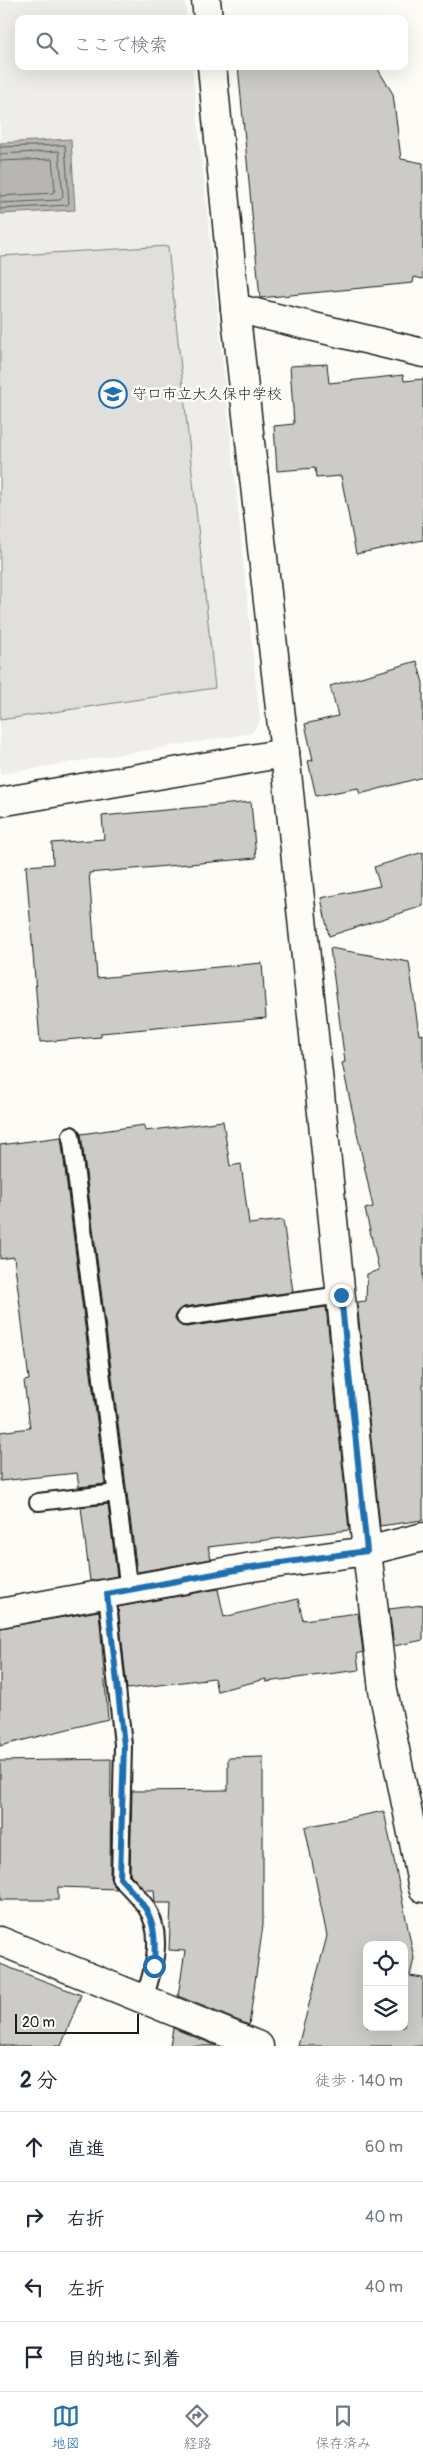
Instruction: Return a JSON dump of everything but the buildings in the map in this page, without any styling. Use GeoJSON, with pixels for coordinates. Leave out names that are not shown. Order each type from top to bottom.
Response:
{"type":"FeatureCollection","features":[{"type":"Feature","properties":{"kind":"street"},"geometry":{"type":"LineString","coordinates":[[206,0],[208,15]]}},
{"type":"Feature","properties":{"kind":"street"},"geometry":{"type":"LineString","coordinates":[[212,70],[235,308],[285,753],[383,1690],[419,1840],[423,1888]]}},
{"type":"Feature","properties":{"kind":"street"},"geometry":{"type":"LineString","coordinates":[[235,308],[423,353]]}},
{"type":"Feature","properties":{"kind":"street"},"geometry":{"type":"LineString","coordinates":[[0,802],[285,753]]}},
{"type":"Feature","properties":{"kind":"street"},"geometry":{"type":"LineString","coordinates":[[0,1613],[252,1567],[367,1551],[423,1537]]}},
{"type":"Feature","properties":{"kind":"street"},"geometry":{"type":"LineString","coordinates":[[0,1941],[259,2046]]}},
{"type":"Feature","properties":{"kind":"lane"},"geometry":{"type":"LineString","coordinates":[[71,1136],[116,1493],[124,1745],[120,1878],[147,1909],[156,1937],[154,1966],[144,1999]]}},
{"type":"Feature","properties":{"kind":"lane"},"geometry":{"type":"LineString","coordinates":[[185,1317],[341,1295]]}},
{"type":"Feature","properties":{"kind":"lane"},"geometry":{"type":"LineString","coordinates":[[38,1502],[116,1493]]}},
{"type":"Feature","properties":{"kind":"shaded area","name":"守口市立大久保中学校"},"geometry":{"type":"Polygon","coordinates":[[[0,0],[185,0],[187,15],[15,15],[15,70],[192,70],[260,721],[252,733],[0,774],[0,0]]]}},
{"type":"Feature","properties":{"kind":"shaded area"},"geometry":{"type":"Polygon","coordinates":[[[168,246],[215,688],[0,720],[0,256],[168,246]]]}},
{"type":"Feature","properties":{"kind":"water"},"geometry":{"type":"Polygon","coordinates":[[[71,139],[75,210],[0,214],[0,143],[71,139]]]}},
{"type":"Feature","properties":{"kind":"place","name":"守口市立大久保中学校"},"geometry":{"type":"Point","coordinates":[113,394]}},
{"type":"Feature","properties":{"kind":"route"},"geometry":{"type":"LineString","coordinates":[[154,1966],[156,1937],[147,1909],[120,1878],[124,1745],[107,1594],[252,1567],[367,1551],[341,1295]]}}]}
